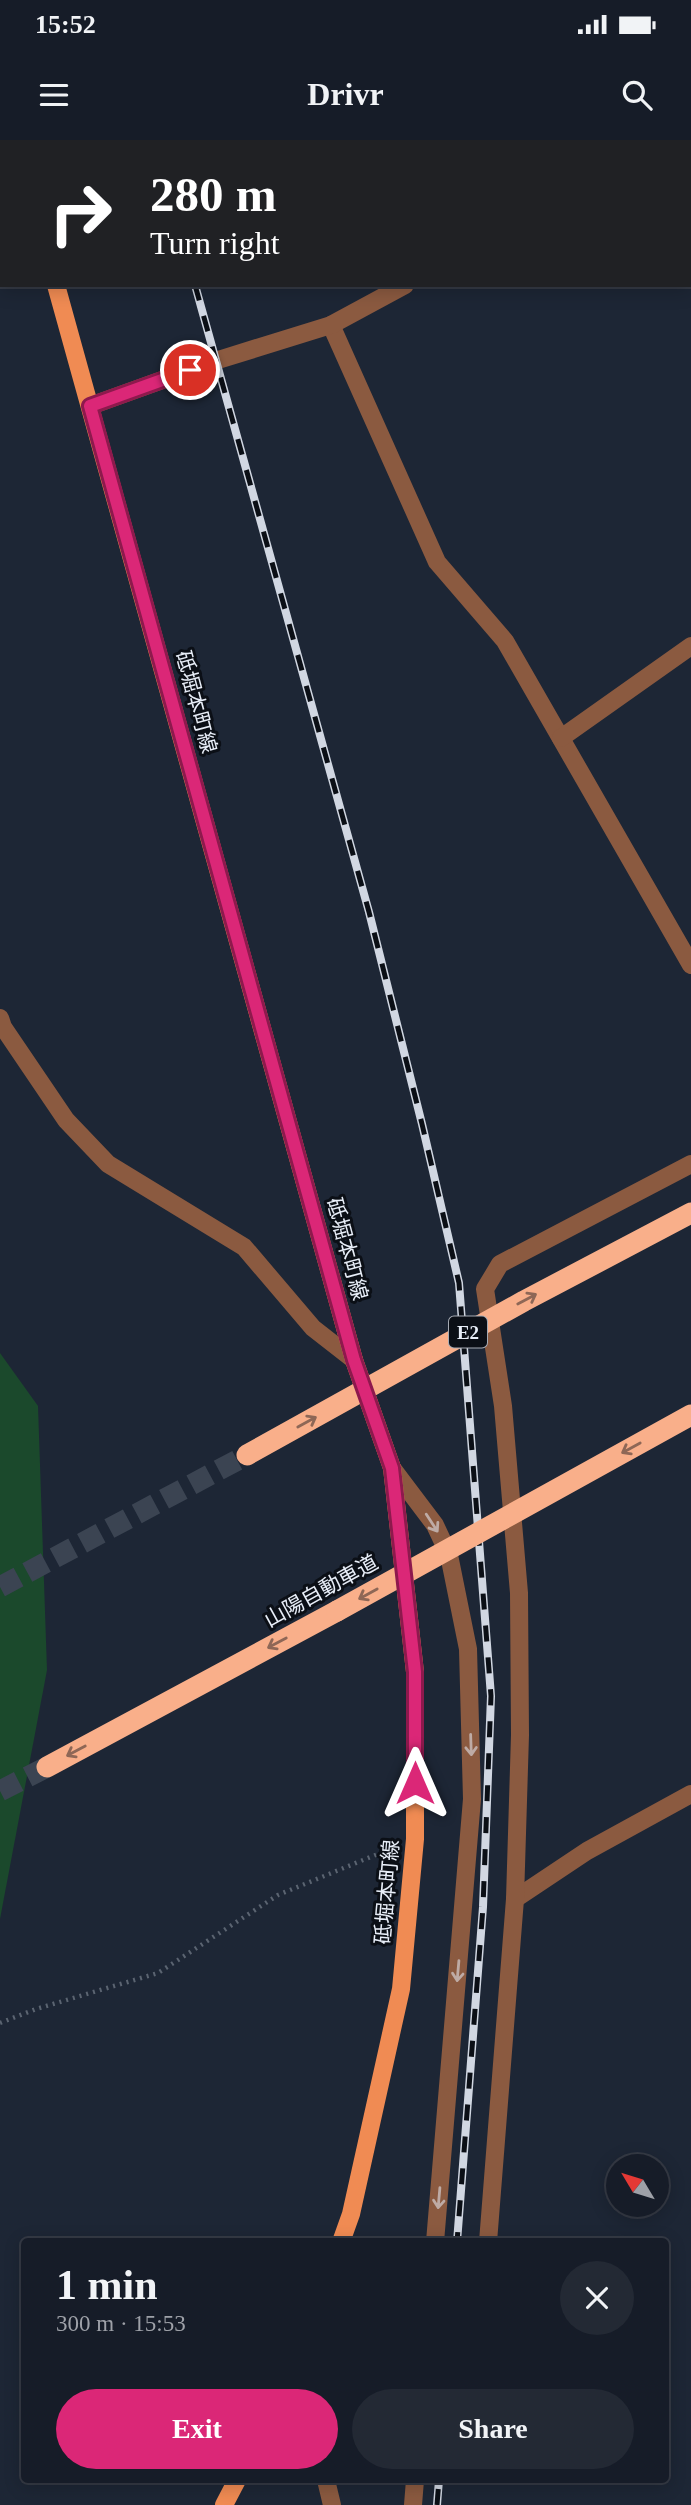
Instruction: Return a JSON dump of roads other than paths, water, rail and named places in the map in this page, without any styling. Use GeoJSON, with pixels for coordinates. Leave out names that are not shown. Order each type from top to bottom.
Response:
{"type":"FeatureCollection","features":[{"type":"Feature","properties":{"kind":"highway","name":"E2"},"geometry":{"type":"LineString","coordinates":[[247,1455],[524,1301],[691,1213]]}},
{"type":"Feature","properties":{"kind":"highway","name":"山陽自動車道"},"geometry":{"type":"LineString","coordinates":[[47,1766],[337,1611],[691,1415]]}},
{"type":"Feature","properties":{"kind":"main road","name":"砥堀本町線"},"geometry":{"type":"LineString","coordinates":[[57,287],[354,1360],[392,1468],[415,1672],[415,1839],[401,1989],[351,2214],[342,2238]]}},
{"type":"Feature","properties":{"kind":"main road"},"geometry":{"type":"LineString","coordinates":[[224,2505],[235,2483]]}},
{"type":"Feature","properties":{"kind":"street"},"geometry":{"type":"LineString","coordinates":[[90,406],[215,361],[331,325],[401,287]]}},
{"type":"Feature","properties":{"kind":"street"},"geometry":{"type":"LineString","coordinates":[[331,325],[437,562],[505,641],[691,965]]}},
{"type":"Feature","properties":{"kind":"street"},"geometry":{"type":"LineString","coordinates":[[561,738],[691,646]]}},
{"type":"Feature","properties":{"kind":"street"},"geometry":{"type":"LineString","coordinates":[[0,1018],[66,1120],[108,1164],[244,1247],[313,1328],[354,1360]]}},
{"type":"Feature","properties":{"kind":"street"},"geometry":{"type":"LineString","coordinates":[[488,2238],[515,1899],[520,1735],[519,1593],[503,1406],[485,1289],[500,1265],[691,1164]]}},
{"type":"Feature","properties":{"kind":"street"},"geometry":{"type":"LineString","coordinates":[[392,1468],[435,1525],[449,1555],[468,1649],[472,1799],[435,2238]]}},
{"type":"Feature","properties":{"kind":"street"},"geometry":{"type":"LineString","coordinates":[[515,1899],[587,1851],[691,1794]]}},
{"type":"Feature","properties":{"kind":"street"},"geometry":{"type":"LineString","coordinates":[[327,2483],[332,2505]]}},
{"type":"Feature","properties":{"kind":"street"},"geometry":{"type":"LineString","coordinates":[[413,2505],[415,2483]]}},
{"type":"Feature","properties":{"kind":"tunnel"},"geometry":{"type":"LineString","coordinates":[[0,1587],[247,1455]]}},
{"type":"Feature","properties":{"kind":"tunnel"},"geometry":{"type":"LineString","coordinates":[[0,1791],[47,1767]]}},
{"type":"Feature","properties":{"kind":"railway"},"geometry":{"type":"LineString","coordinates":[[196,287],[369,912],[459,1283],[491,1696],[483,1907],[457,2238]]}},
{"type":"Feature","properties":{"kind":"railway"},"geometry":{"type":"LineString","coordinates":[[437,2505],[439,2483]]}}]}
